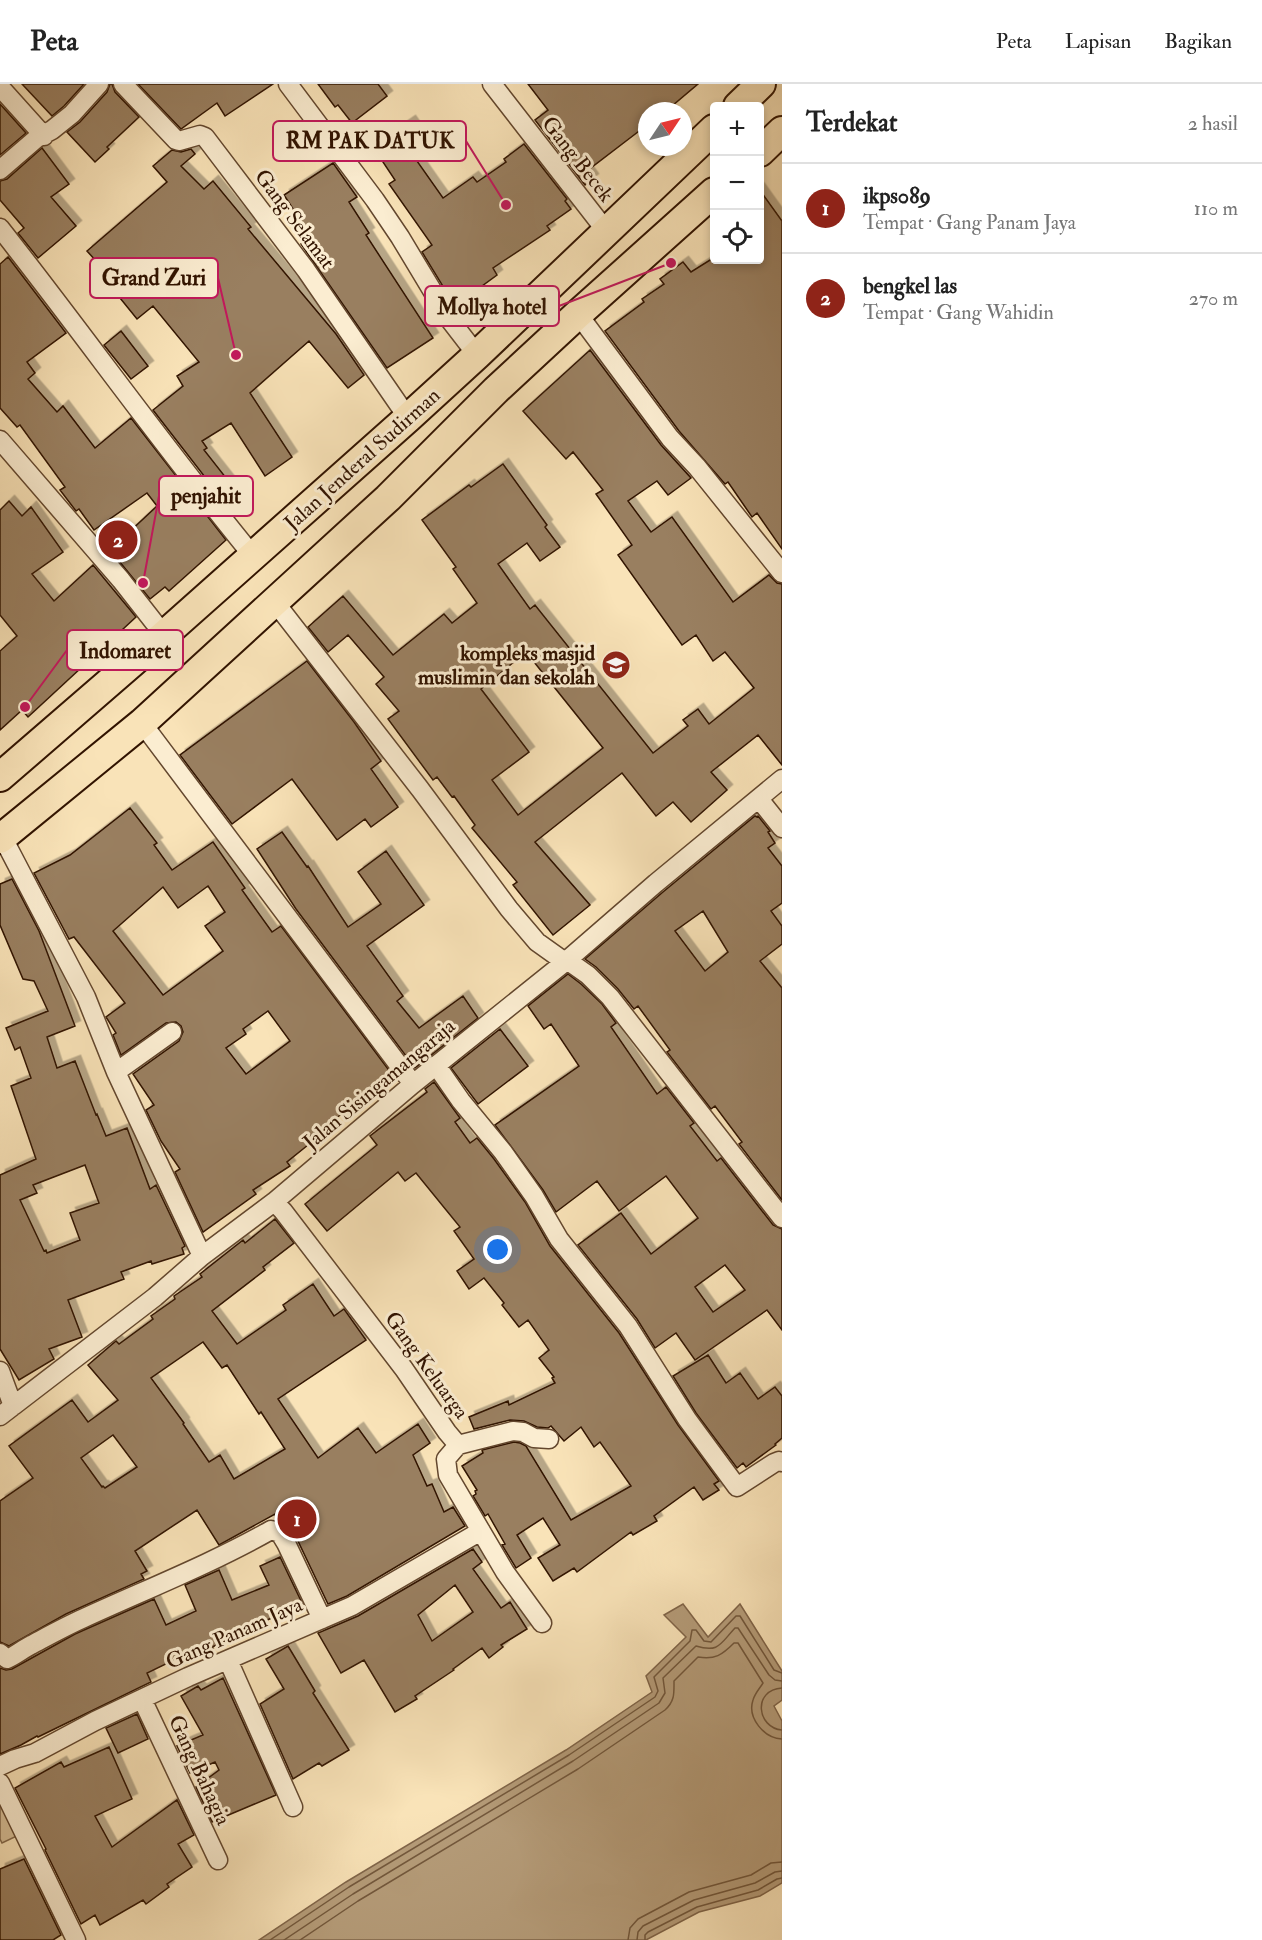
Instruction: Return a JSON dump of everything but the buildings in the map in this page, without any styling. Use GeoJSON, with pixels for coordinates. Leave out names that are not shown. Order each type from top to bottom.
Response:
{"type":"FeatureCollection","features":[{"type":"Feature","properties":{"kind":"main road"},"geometry":{"type":"LineString","coordinates":[[742,102],[761,84]]}},
{"type":"Feature","properties":{"kind":"main road"},"geometry":{"type":"LineString","coordinates":[[764,147],[782,131]]}},
{"type":"Feature","properties":{"kind":"main road","name":"Jalan Jenderal Sudirman"},"geometry":{"type":"LineString","coordinates":[[0,777],[408,418],[710,133]]}},
{"type":"Feature","properties":{"kind":"main road","name":"Jalan Jenderal Sudirman"},"geometry":{"type":"LineString","coordinates":[[1,839],[142,723],[388,498],[496,390],[710,196]]}},
{"type":"Feature","properties":{"kind":"street"},"geometry":{"type":"LineString","coordinates":[[0,170],[37,138],[44,136],[72,114],[99,84]]}},
{"type":"Feature","properties":{"kind":"street","name":"Gang Selamat"},"geometry":{"type":"LineString","coordinates":[[123,84],[176,140],[200,135],[205,137],[306,270],[408,418]]}},
{"type":"Feature","properties":{"kind":"street"},"geometry":{"type":"LineString","coordinates":[[288,84],[375,200],[450,320],[477,355]]}},
{"type":"Feature","properties":{"kind":"street","name":"Gang Becek"},"geometry":{"type":"LineString","coordinates":[[492,84],[607,232]]}},
{"type":"Feature","properties":{"kind":"street"},"geometry":{"type":"LineString","coordinates":[[0,87],[44,136]]}},
{"type":"Feature","properties":{"kind":"street"},"geometry":{"type":"LineString","coordinates":[[0,228],[199,490],[253,556]]}},
{"type":"Feature","properties":{"kind":"street"},"geometry":{"type":"LineString","coordinates":[[578,314],[670,438],[697,467],[782,573]]}},
{"type":"Feature","properties":{"kind":"street"},"geometry":{"type":"LineString","coordinates":[[0,440],[121,580],[164,635]]}},
{"type":"Feature","properties":{"kind":"street"},"geometry":{"type":"LineString","coordinates":[[274,601],[420,789],[508,909],[537,942],[588,975],[610,997],[782,1218]]}},
{"type":"Feature","properties":{"kind":"street"},"geometry":{"type":"LineString","coordinates":[[142,723],[413,1084]]}},
{"type":"Feature","properties":{"kind":"street","name":"Jalan Sisingamangaraja"},"geometry":{"type":"LineString","coordinates":[[6,1411],[155,1297],[202,1256],[273,1202],[436,1065],[565,962],[782,779]]}},
{"type":"Feature","properties":{"kind":"street"},"geometry":{"type":"LineString","coordinates":[[759,799],[782,828]]}},
{"type":"Feature","properties":{"kind":"street"},"geometry":{"type":"LineString","coordinates":[[1,839],[86,997],[116,1072],[202,1256]]}},
{"type":"Feature","properties":{"kind":"street"},"geometry":{"type":"LineString","coordinates":[[116,1072],[172,1032]]}},
{"type":"Feature","properties":{"kind":"street"},"geometry":{"type":"LineString","coordinates":[[436,1065],[460,1101],[503,1152],[534,1196],[560,1239],[634,1334],[687,1419],[737,1487],[774,1463],[782,1462]]}},
{"type":"Feature","properties":{"kind":"street","name":"Gang Keluarga"},"geometry":{"type":"LineString","coordinates":[[273,1202],[283,1211],[404,1369],[458,1445],[446,1460],[447,1475],[505,1572],[542,1623]]}},
{"type":"Feature","properties":{"kind":"street"},"geometry":{"type":"LineString","coordinates":[[0,1371],[6,1411]]}},
{"type":"Feature","properties":{"kind":"street"},"geometry":{"type":"LineString","coordinates":[[458,1445],[513,1431],[523,1432],[534,1438],[549,1439]]}},
{"type":"Feature","properties":{"kind":"street"},"geometry":{"type":"LineString","coordinates":[[0,1653],[7,1659],[15,1656],[29,1646],[76,1622],[217,1559],[271,1530],[280,1533],[286,1543],[322,1619]]}},
{"type":"Feature","properties":{"kind":"street","name":"Gang Panam Jaya"},"geometry":{"type":"LineString","coordinates":[[0,1766],[15,1758],[35,1752],[142,1699],[352,1606],[481,1531]]}},
{"type":"Feature","properties":{"kind":"street"},"geometry":{"type":"LineString","coordinates":[[228,1660],[293,1807]]}},
{"type":"Feature","properties":{"kind":"street","name":"Gang Bahagia"},"geometry":{"type":"LineString","coordinates":[[142,1699],[218,1860]]}},
{"type":"Feature","properties":{"kind":"street"},"geometry":{"type":"LineString","coordinates":[[0,1783],[76,1940]]}},
{"type":"Feature","properties":{"kind":"shaded area"},"geometry":{"type":"Polygon","coordinates":[[[0,1795],[19,1835],[2,1843],[0,1839],[0,1795]]]}},
{"type":"Feature","properties":{"kind":"water"},"geometry":{"type":"Polygon","coordinates":[[[683,1604],[708,1637],[740,1604],[782,1671],[782,1700],[774,1706],[782,1721],[782,1883],[760,1896],[699,1912],[646,1940],[259,1940],[346,1882],[566,1750],[652,1692],[646,1676],[686,1637],[664,1615],[683,1604]]]}},
{"type":"Feature","properties":{"kind":"place","name":"RM PAK DATUK"},"geometry":{"type":"Point","coordinates":[506,205]}},
{"type":"Feature","properties":{"kind":"place","name":"Mollya hotel"},"geometry":{"type":"Point","coordinates":[671,263]}},
{"type":"Feature","properties":{"kind":"place","name":"Grand Zuri"},"geometry":{"type":"Point","coordinates":[236,355]}},
{"type":"Feature","properties":{"kind":"place","name":"bengkel las"},"geometry":{"type":"Point","coordinates":[118,540]}},
{"type":"Feature","properties":{"kind":"place","name":"penjahit"},"geometry":{"type":"Point","coordinates":[143,583]}},
{"type":"Feature","properties":{"kind":"place","name":"kompleks masjid muslimin dan sekolah"},"geometry":{"type":"Point","coordinates":[616,665]}},
{"type":"Feature","properties":{"kind":"place","name":"Indomaret"},"geometry":{"type":"Point","coordinates":[25,707]}},
{"type":"Feature","properties":{"kind":"place","name":"ikps089"},"geometry":{"type":"Point","coordinates":[297,1519]}}]}
